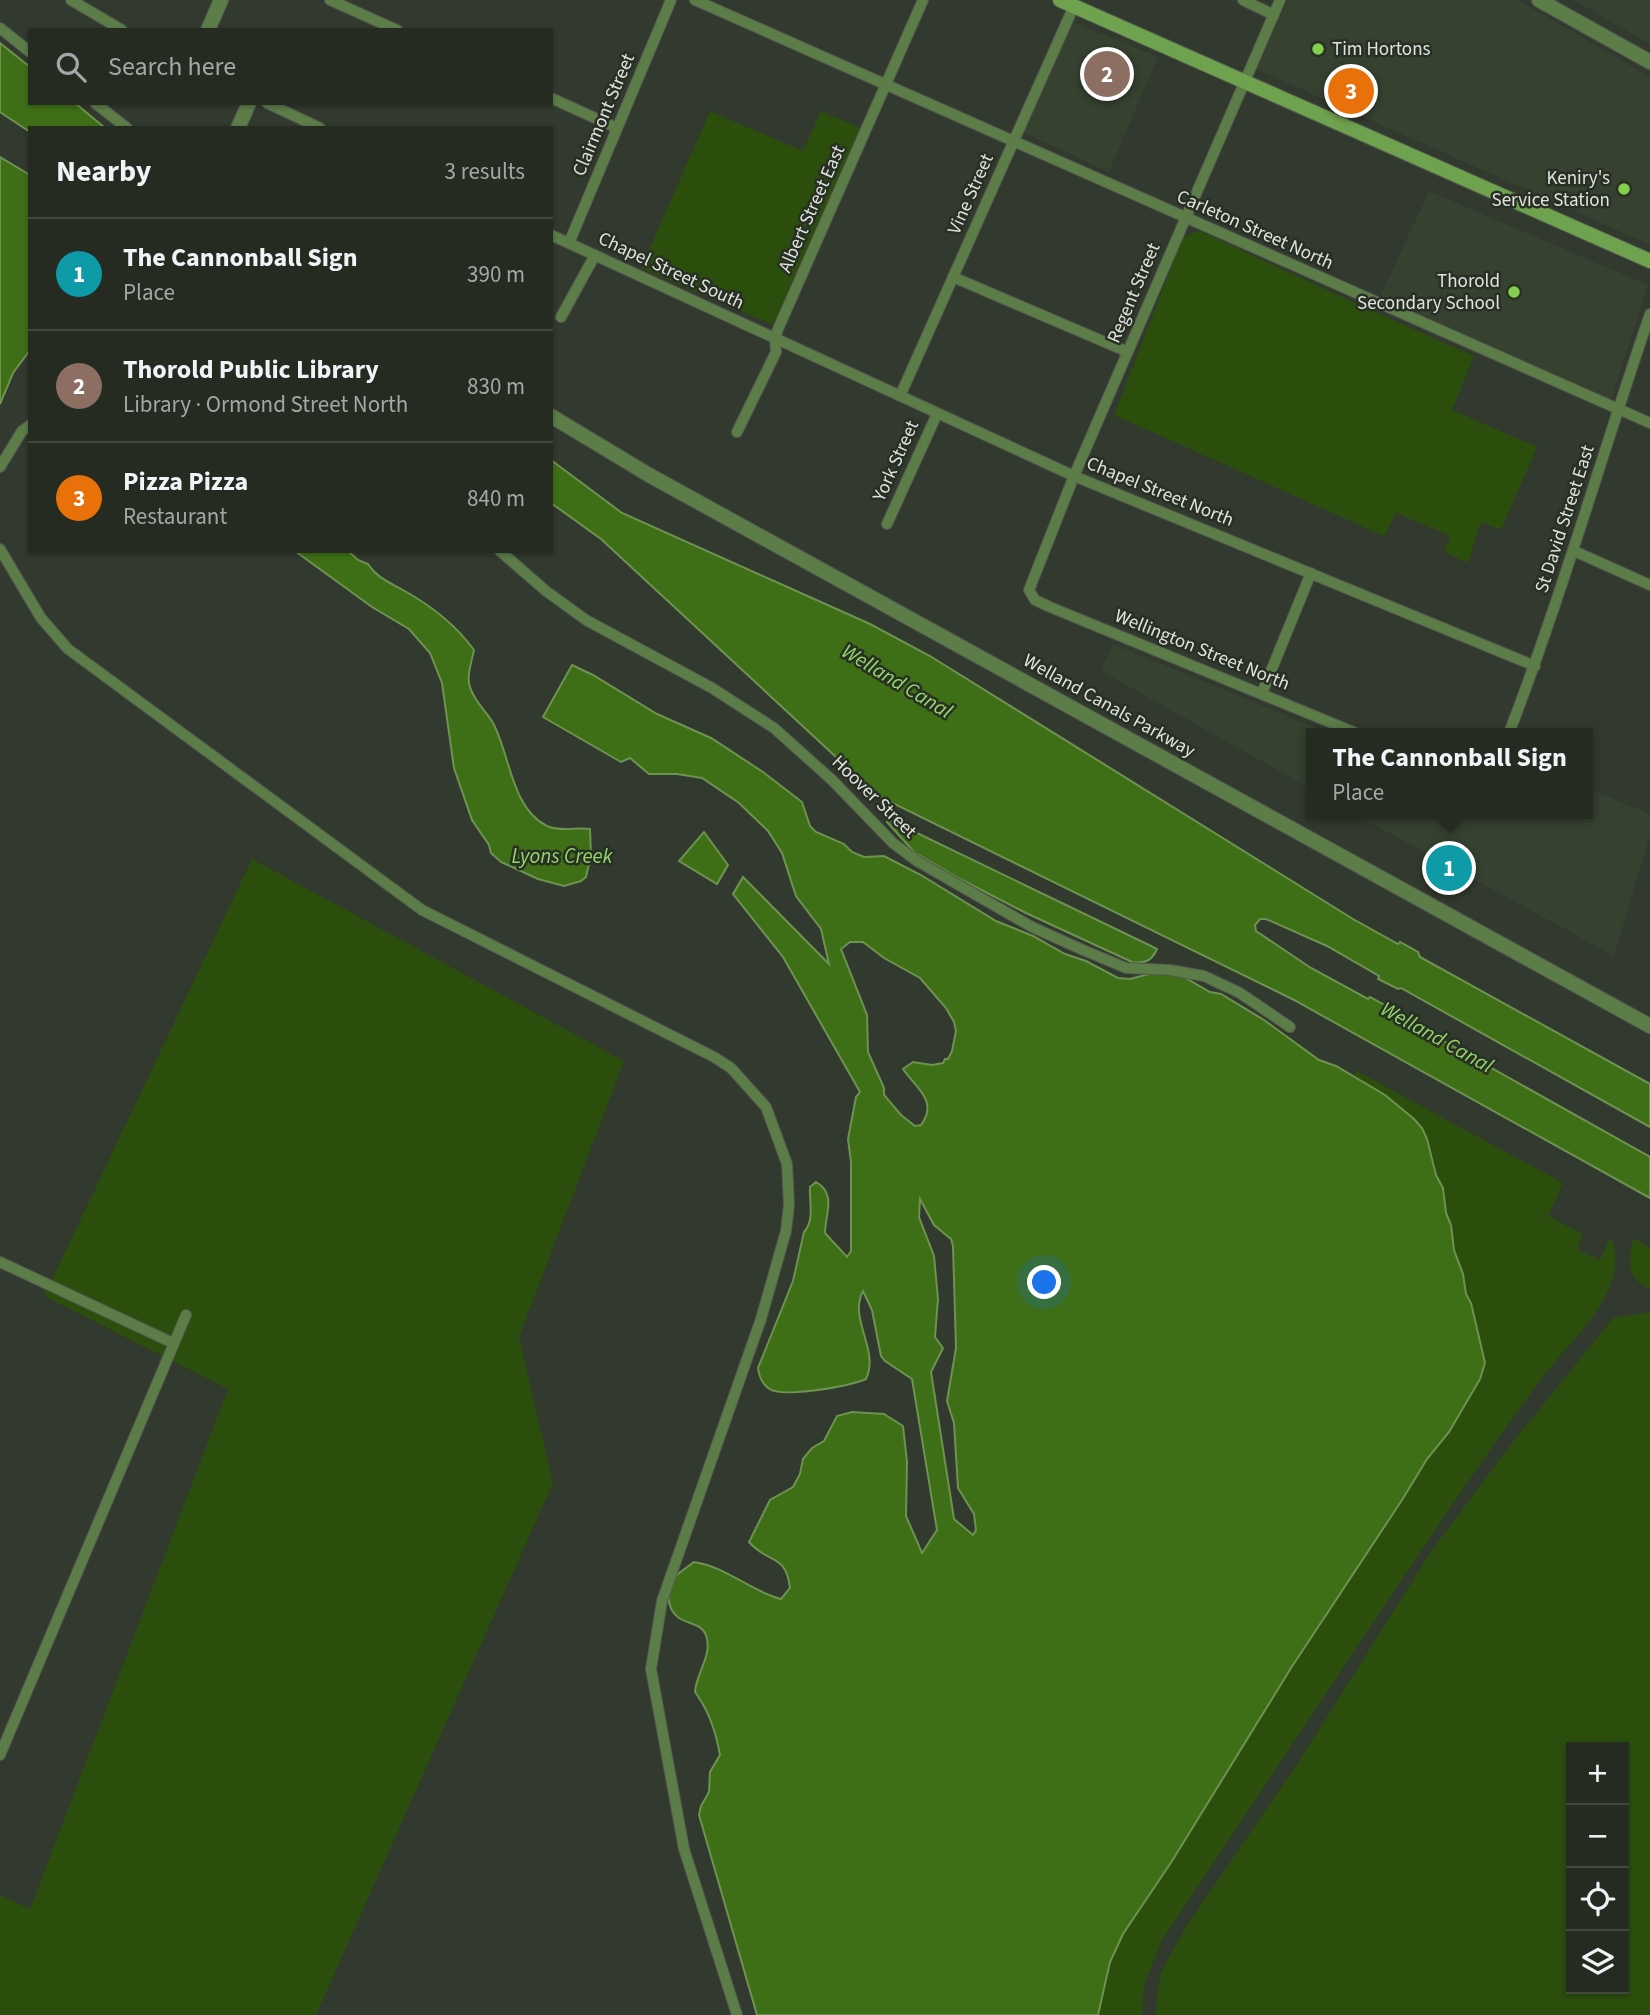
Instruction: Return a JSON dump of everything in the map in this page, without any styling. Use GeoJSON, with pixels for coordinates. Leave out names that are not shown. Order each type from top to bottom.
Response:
{"type":"FeatureCollection","features":[{"type":"Feature","properties":{"kind":"main road"},"geometry":{"type":"LineString","coordinates":[[1067,3],[1650,261]]}},
{"type":"Feature","properties":{"kind":"street"},"geometry":{"type":"LineString","coordinates":[[71,0],[119,28]]}},
{"type":"Feature","properties":{"kind":"street"},"geometry":{"type":"LineString","coordinates":[[209,28],[221,0]]}},
{"type":"Feature","properties":{"kind":"street"},"geometry":{"type":"LineString","coordinates":[[330,0],[393,28]]}},
{"type":"Feature","properties":{"kind":"street","name":"Clairmont Street"},"geometry":{"type":"LineString","coordinates":[[569,243],[671,0]]}},
{"type":"Feature","properties":{"kind":"street","name":"Carleton Street North"},"geometry":{"type":"LineString","coordinates":[[695,0],[1650,423]]}},
{"type":"Feature","properties":{"kind":"street","name":"Albert Street East"},"geometry":{"type":"LineString","coordinates":[[737,432],[776,352],[775,340],[923,0]]}},
{"type":"Feature","properties":{"kind":"street"},"geometry":{"type":"LineString","coordinates":[[1243,0],[1274,15]]}},
{"type":"Feature","properties":{"kind":"street","name":"Regent Street"},"geometry":{"type":"LineString","coordinates":[[1035,600],[1029,590],[1031,582],[1074,475],[1280,0]]}},
{"type":"Feature","properties":{"kind":"street"},"geometry":{"type":"LineString","coordinates":[[1539,0],[1650,62]]}},
{"type":"Feature","properties":{"kind":"street","name":"Vine Street"},"geometry":{"type":"LineString","coordinates":[[900,396],[1013,142],[1067,3]]}},
{"type":"Feature","properties":{"kind":"street"},"geometry":{"type":"LineString","coordinates":[[0,29],[28,50]]}},
{"type":"Feature","properties":{"kind":"street"},"geometry":{"type":"LineString","coordinates":[[553,99],[617,128]]}},
{"type":"Feature","properties":{"kind":"street"},"geometry":{"type":"LineString","coordinates":[[98,105],[124,126]]}},
{"type":"Feature","properties":{"kind":"street"},"geometry":{"type":"LineString","coordinates":[[239,126],[248,105]]}},
{"type":"Feature","properties":{"kind":"street"},"geometry":{"type":"LineString","coordinates":[[271,105],[316,126]]}},
{"type":"Feature","properties":{"kind":"street","name":"Chapel Street South"},"geometry":{"type":"LineString","coordinates":[[553,236],[775,340]]}},
{"type":"Feature","properties":{"kind":"street"},"geometry":{"type":"LineString","coordinates":[[561,317],[595,255]]}},
{"type":"Feature","properties":{"kind":"street"},"geometry":{"type":"LineString","coordinates":[[953,278],[1128,352]]}},
{"type":"Feature","properties":{"kind":"street","name":"St David Street East"},"geometry":{"type":"LineString","coordinates":[[1511,728],[1574,551],[1650,314]]}},
{"type":"Feature","properties":{"kind":"street","name":"Chapel Street North"},"geometry":{"type":"LineString","coordinates":[[775,340],[1074,475],[1535,666]]}},
{"type":"Feature","properties":{"kind":"street","name":"York Street"},"geometry":{"type":"LineString","coordinates":[[887,524],[937,414]]}},
{"type":"Feature","properties":{"kind":"street","name":"Welland Canals Parkway"},"geometry":{"type":"LineString","coordinates":[[553,417],[649,475],[1650,1026]]}},
{"type":"Feature","properties":{"kind":"street"},"geometry":{"type":"LineString","coordinates":[[0,467],[22,431],[28,426]]}},
{"type":"Feature","properties":{"kind":"street"},"geometry":{"type":"LineString","coordinates":[[0,549],[41,618],[68,649],[422,910],[714,1057],[732,1068],[766,1107],[788,1164],[789,1205],[786,1231],[761,1319],[662,1601],[652,1669],[684,1849],[737,2015]]}},
{"type":"Feature","properties":{"kind":"street"},"geometry":{"type":"LineString","coordinates":[[1574,551],[1650,585]]}},
{"type":"Feature","properties":{"kind":"street","name":"Hoover Street"},"geometry":{"type":"LineString","coordinates":[[502,553],[546,591],[586,620],[712,688],[774,729],[832,780],[894,843],[917,861],[1032,927],[1083,950],[1126,968],[1170,970],[1204,976],[1240,993],[1290,1027]]}},
{"type":"Feature","properties":{"kind":"street"},"geometry":{"type":"LineString","coordinates":[[1262,693],[1311,573]]}},
{"type":"Feature","properties":{"kind":"street","name":"Wellington Street North"},"geometry":{"type":"LineString","coordinates":[[1035,600],[1344,728]]}},
{"type":"Feature","properties":{"kind":"street"},"geometry":{"type":"LineString","coordinates":[[0,1262],[173,1343]]}},
{"type":"Feature","properties":{"kind":"street"},"geometry":{"type":"LineString","coordinates":[[0,1755],[186,1315]]}},
{"type":"Feature","properties":{"kind":"shaded area"},"geometry":{"type":"Polygon","coordinates":[[[1288,0],[1518,0],[1650,77],[1650,245],[1256,69],[1288,0]]]}},
{"type":"Feature","properties":{"kind":"shaded area"},"geometry":{"type":"Polygon","coordinates":[[[1573,0],[1650,0],[1650,44],[1573,0]]]}},
{"type":"Feature","properties":{"kind":"shaded area"},"geometry":{"type":"Polygon","coordinates":[[[1073,22],[1158,57],[1109,172],[1020,131],[1073,22]]]}},
{"type":"Feature","properties":{"kind":"shaded area"},"geometry":{"type":"Polygon","coordinates":[[[710,111],[803,151],[821,111],[860,128],[773,325],[641,268],[710,111]]]}},
{"type":"Feature","properties":{"kind":"shaded area","name":"Thorold Secondary School"},"geometry":{"type":"Polygon","coordinates":[[[1429,191],[1648,285],[1611,400],[1379,299],[1429,191]]]}},
{"type":"Feature","properties":{"kind":"shaded area"},"geometry":{"type":"Polygon","coordinates":[[[1200,231],[1474,356],[1452,410],[1537,447],[1501,530],[1481,522],[1468,563],[1444,552],[1450,536],[1396,513],[1384,536],[1114,415],[1183,237],[1200,231]]]}},
{"type":"Feature","properties":{"kind":"shaded area"},"geometry":{"type":"Polygon","coordinates":[[[1113,644],[1317,728],[1306,728],[1306,786],[1101,671],[1113,644]]]}},
{"type":"Feature","properties":{"kind":"shaded area"},"geometry":{"type":"Polygon","coordinates":[[[1593,790],[1650,814],[1650,835],[1614,956],[1364,819],[1593,819],[1593,790]]]}},
{"type":"Feature","properties":{"kind":"shaded area"},"geometry":{"type":"Polygon","coordinates":[[[252,859],[624,1061],[519,1337],[553,1483],[316,2015],[0,2015],[0,1895],[30,1909],[228,1389],[44,1296],[252,859]]]}},
{"type":"Feature","properties":{"kind":"shaded area"},"geometry":{"type":"Polygon","coordinates":[[[1357,1071],[1563,1183],[1548,1216],[1583,1234],[1577,1249],[1600,1260],[1609,1239],[1613,1242],[1615,1261],[1612,1280],[1594,1315],[1543,1377],[1452,1505],[1162,1940],[1144,1986],[1142,2015],[1098,2015],[1110,1962],[1123,1934],[1172,1861],[1291,1668],[1427,1459],[1449,1432],[1480,1379],[1485,1363],[1471,1303],[1454,1250],[1443,1188],[1436,1175],[1435,1164],[1422,1128],[1385,1095],[1353,1076],[1357,1071]]]}},
{"type":"Feature","properties":{"kind":"shaded area"},"geometry":{"type":"Polygon","coordinates":[[[1633,1238],[1650,1247],[1650,1289],[1636,1280],[1631,1268],[1633,1238]]]}},
{"type":"Feature","properties":{"kind":"shaded area"},"geometry":{"type":"Polygon","coordinates":[[[1650,1312],[1650,2015],[1155,2015],[1160,1974],[1187,1925],[1296,1766],[1432,1550],[1512,1443],[1613,1318],[1650,1312]]]}},
{"type":"Feature","properties":{"kind":"water"},"geometry":{"type":"Polygon","coordinates":[[[0,43],[28,65],[28,105],[77,105],[103,126],[28,126],[28,131],[0,112],[0,43]]]}},
{"type":"Feature","properties":{"kind":"water"},"geometry":{"type":"Polygon","coordinates":[[[0,157],[28,174],[28,353],[13,373],[0,404],[0,157]]]}},
{"type":"Feature","properties":{"kind":"water","name":"Welland Canal"},"geometry":{"type":"Polygon","coordinates":[[[553,461],[622,513],[870,624],[930,656],[1353,919],[1418,952],[1420,957],[1650,1084],[1650,1127],[1401,988],[1378,979],[1379,976],[1327,946],[1266,919],[1260,919],[1255,925],[1256,931],[1311,968],[1388,1007],[1390,1011],[1650,1157],[1650,1198],[1294,1000],[878,796],[601,539],[553,504],[553,461]]]}},
{"type":"Feature","properties":{"kind":"water","name":"Lyons Creek"},"geometry":{"type":"Polygon","coordinates":[[[298,553],[350,553],[368,564],[375,573],[433,609],[467,641],[474,650],[469,673],[470,687],[493,723],[526,807],[535,818],[552,828],[590,829],[591,856],[586,877],[581,881],[564,886],[538,879],[501,862],[491,853],[489,845],[472,820],[454,768],[442,683],[430,653],[409,629],[372,607],[298,553]]]}},
{"type":"Feature","properties":{"kind":"water"},"geometry":{"type":"Polygon","coordinates":[[[572,665],[593,675],[657,714],[711,738],[763,772],[802,802],[810,826],[816,832],[844,844],[852,852],[864,857],[884,856],[921,875],[996,921],[1118,978],[1130,979],[1166,973],[1182,976],[1210,992],[1221,994],[1264,1020],[1319,1060],[1336,1066],[1385,1095],[1414,1119],[1427,1139],[1436,1175],[1443,1188],[1454,1250],[1471,1303],[1485,1363],[1480,1379],[1449,1432],[1427,1459],[1291,1668],[1172,1861],[1123,1934],[1110,1962],[1098,2015],[757,2015],[699,1815],[709,1792],[710,1772],[720,1755],[711,1722],[695,1692],[708,1642],[704,1631],[674,1614],[669,1603],[671,1585],[677,1575],[694,1562],[717,1569],[781,1599],[790,1588],[785,1569],[749,1542],[770,1500],[793,1487],[800,1474],[803,1459],[812,1448],[824,1441],[837,1416],[852,1412],[884,1414],[903,1426],[907,1462],[906,1516],[922,1553],[937,1530],[912,1379],[881,1356],[872,1310],[863,1291],[859,1312],[869,1357],[866,1379],[831,1388],[786,1392],[768,1388],[762,1382],[758,1371],[793,1281],[804,1232],[809,1222],[810,1187],[816,1182],[826,1192],[828,1199],[825,1233],[847,1257],[851,1251],[851,1162],[848,1139],[856,1097],[860,1092],[783,957],[733,894],[743,877],[829,964],[821,929],[796,896],[782,853],[768,831],[739,803],[702,778],[677,774],[649,774],[630,758],[621,762],[543,717],[572,665]],[[850,942],[841,949],[867,1015],[868,1052],[884,1088],[884,1095],[901,1115],[915,1126],[921,1125],[926,1116],[926,1101],[903,1069],[913,1062],[932,1065],[948,1059],[956,1031],[954,1022],[946,1008],[920,978],[884,958],[863,942],[850,942]],[[920,1199],[919,1217],[934,1256],[938,1299],[935,1337],[943,1348],[931,1372],[954,1519],[973,1535],[976,1530],[974,1514],[958,1488],[954,1423],[947,1401],[956,1348],[953,1246],[951,1239],[934,1225],[920,1199]]]}},
{"type":"Feature","properties":{"kind":"water"},"geometry":{"type":"Polygon","coordinates":[[[888,819],[1157,949],[1147,961],[1132,962],[1026,913],[915,853],[887,822],[888,819]]]}},
{"type":"Feature","properties":{"kind":"water"},"geometry":{"type":"Polygon","coordinates":[[[704,832],[728,865],[717,884],[679,861],[704,832]]]}},
{"type":"Feature","properties":{"kind":"place","name":"Tim Hortons"},"geometry":{"type":"Point","coordinates":[1318,49]}},
{"type":"Feature","properties":{"kind":"place","name":"Thorold Public Library"},"geometry":{"type":"Point","coordinates":[1107,74]}},
{"type":"Feature","properties":{"kind":"place","name":"Pizza Pizza"},"geometry":{"type":"Point","coordinates":[1351,91]}},
{"type":"Feature","properties":{"kind":"place","name":"Keniry's Service Station"},"geometry":{"type":"Point","coordinates":[1624,189]}},
{"type":"Feature","properties":{"kind":"place","name":"Thorold Secondary School"},"geometry":{"type":"Point","coordinates":[1514,292]}},
{"type":"Feature","properties":{"kind":"place","name":"The Cannonball Sign"},"geometry":{"type":"Point","coordinates":[1449,868]}}]}
